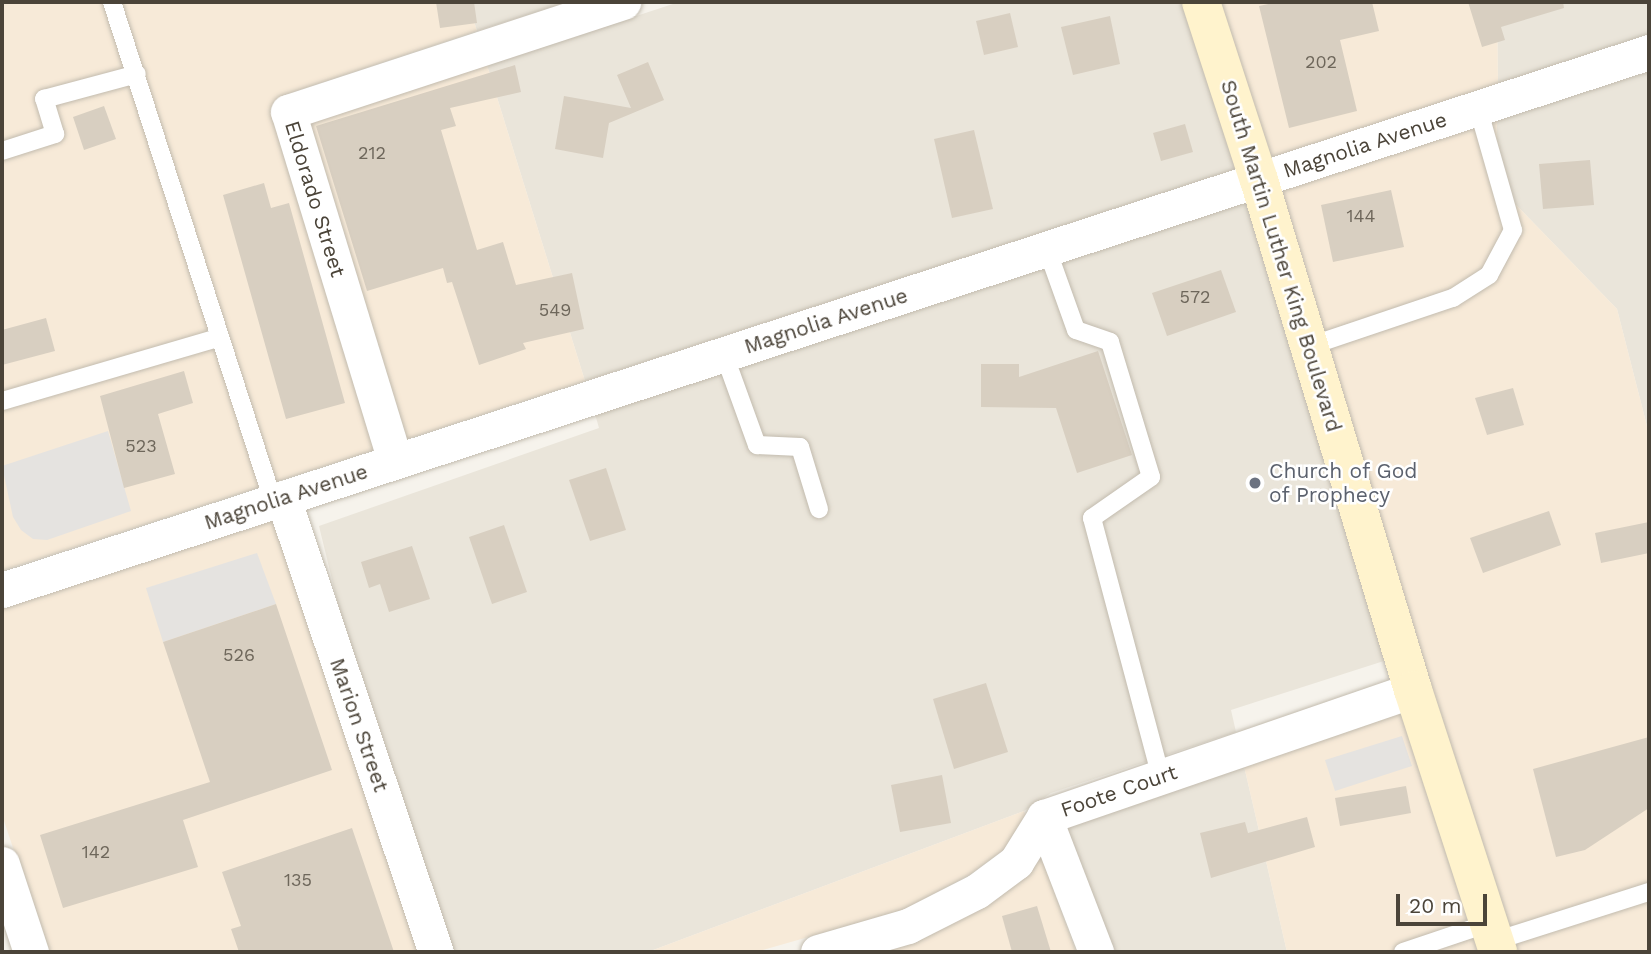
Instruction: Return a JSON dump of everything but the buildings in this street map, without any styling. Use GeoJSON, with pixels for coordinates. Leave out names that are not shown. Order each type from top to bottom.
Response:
{"type":"FeatureCollection","features":[{"type":"Feature","properties":{"kind":"street","name":"Eldorado Street"},"geometry":{"type":"LineString","coordinates":[[395,461],[288,112],[623,2]]}},
{"type":"Feature","properties":{"kind":"street","name":"South Martin Luther King Boulevard"},"geometry":{"type":"LineString","coordinates":[[1201,2],[1259,180],[1413,690],[1494,939]]}},
{"type":"Feature","properties":{"kind":"street","name":"Magnolia Avenue"},"geometry":{"type":"LineString","coordinates":[[2,590],[1649,52]]}},
{"type":"Feature","properties":{"kind":"street","name":"Marion Street"},"geometry":{"type":"LineString","coordinates":[[278,499],[436,952]]}},
{"type":"Feature","properties":{"kind":"street","name":"Foote Court"},"geometry":{"type":"LineString","coordinates":[[818,952],[908,926],[977,891],[1016,862],[1044,817],[1413,690]]}},
{"type":"Feature","properties":{"kind":"street"},"geometry":{"type":"LineString","coordinates":[[1044,817],[1096,952]]}},
{"type":"Feature","properties":{"kind":"street"},"geometry":{"type":"LineString","coordinates":[[2,864],[31,952]]}},
{"type":"Feature","properties":{"kind":"lane"},"geometry":{"type":"LineString","coordinates":[[112,2],[137,74],[218,338],[278,499]]}},
{"type":"Feature","properties":{"kind":"lane"},"geometry":{"type":"LineString","coordinates":[[2,151],[55,134],[44,99],[137,74]]}},
{"type":"Feature","properties":{"kind":"lane"},"geometry":{"type":"LineString","coordinates":[[1310,346],[1453,298],[1489,275],[1513,230],[1478,108]]}},
{"type":"Feature","properties":{"kind":"lane"},"geometry":{"type":"LineString","coordinates":[[1047,249],[1076,330],[1110,342],[1151,477],[1092,518],[1161,777]]}},
{"type":"Feature","properties":{"kind":"lane"},"geometry":{"type":"LineString","coordinates":[[2,401],[218,338]]}},
{"type":"Feature","properties":{"kind":"lane"},"geometry":{"type":"LineString","coordinates":[[724,355],[757,445],[800,447],[819,509]]}},
{"type":"Feature","properties":{"kind":"lane"},"geometry":{"type":"LineString","coordinates":[[1403,952],[1494,939],[1649,892]]}},
{"type":"Feature","properties":{"kind":"shaded area"},"geometry":{"type":"Polygon","coordinates":[[[2,2],[468,2],[477,31],[284,95],[273,118],[374,450],[4,570],[2,2]]]}},
{"type":"Feature","properties":{"kind":"shaded area"},"geometry":{"type":"Polygon","coordinates":[[[468,2],[567,2],[477,31],[468,2]]]}},
{"type":"Feature","properties":{"kind":"shaded area"},"geometry":{"type":"Polygon","coordinates":[[[679,2],[1183,2],[1237,169],[585,381],[487,65],[679,2]]]}},
{"type":"Feature","properties":{"kind":"shaded area"},"geometry":{"type":"Polygon","coordinates":[[[1218,2],[1497,2],[1498,84],[1269,158],[1218,2]]]}},
{"type":"Feature","properties":{"kind":"shaded area"},"geometry":{"type":"Polygon","coordinates":[[[1497,2],[1649,2],[1649,34],[1498,84],[1497,2]]]}},
{"type":"Feature","properties":{"kind":"shaded area"},"geometry":{"type":"Polygon","coordinates":[[[487,65],[585,381],[404,440],[308,124],[487,65]]]}},
{"type":"Feature","properties":{"kind":"shaded area"},"geometry":{"type":"Polygon","coordinates":[[[1649,71],[1649,434],[1617,309],[1496,184],[1497,120],[1649,71]]]}},
{"type":"Feature","properties":{"kind":"shaded area"},"geometry":{"type":"Polygon","coordinates":[[[1497,120],[1496,184],[1617,309],[1649,434],[1649,952],[1516,952],[1427,684],[1280,191],[1497,120]]]}},
{"type":"Feature","properties":{"kind":"shaded area"},"geometry":{"type":"Polygon","coordinates":[[[1247,202],[1387,660],[1231,710],[1236,732],[1051,793],[1024,811],[648,952],[453,952],[345,633],[319,526],[599,428],[595,414],[1247,202]]]}},
{"type":"Feature","properties":{"kind":"shaded area"},"geometry":{"type":"Polygon","coordinates":[[[108,431],[131,511],[47,540],[33,539],[21,530],[13,517],[2,466],[108,431]]]}},
{"type":"Feature","properties":{"kind":"shaded area"},"geometry":{"type":"Polygon","coordinates":[[[274,519],[419,952],[48,952],[2,815],[2,609],[274,519]]]}},
{"type":"Feature","properties":{"kind":"shaded area"},"geometry":{"type":"Polygon","coordinates":[[[257,553],[276,604],[163,642],[146,588],[257,553]]]}},
{"type":"Feature","properties":{"kind":"shaded area"},"geometry":{"type":"Polygon","coordinates":[[[1401,713],[1482,952],[1287,952],[1244,766],[1401,713]]]}},
{"type":"Feature","properties":{"kind":"shaded area"},"geometry":{"type":"Polygon","coordinates":[[[1402,736],[1412,766],[1335,791],[1325,760],[1402,736]]]}},
{"type":"Feature","properties":{"kind":"shaded area"},"geometry":{"type":"Polygon","coordinates":[[[1244,766],[1287,952],[1113,952],[1065,828],[1244,766]]]}},
{"type":"Feature","properties":{"kind":"shaded area"},"geometry":{"type":"Polygon","coordinates":[[[1024,811],[1026,816],[1005,849],[969,875],[903,910],[756,952],[648,952],[1024,811]]]}},
{"type":"Feature","properties":{"kind":"shaded area"},"geometry":{"type":"Polygon","coordinates":[[[1040,853],[1076,952],[881,952],[911,944],[985,905],[1040,853]]]}},
{"type":"Feature","properties":{"kind":"place","name":"Church of God of Prophecy"},"geometry":{"type":"Point","coordinates":[1255,483]}}]}
